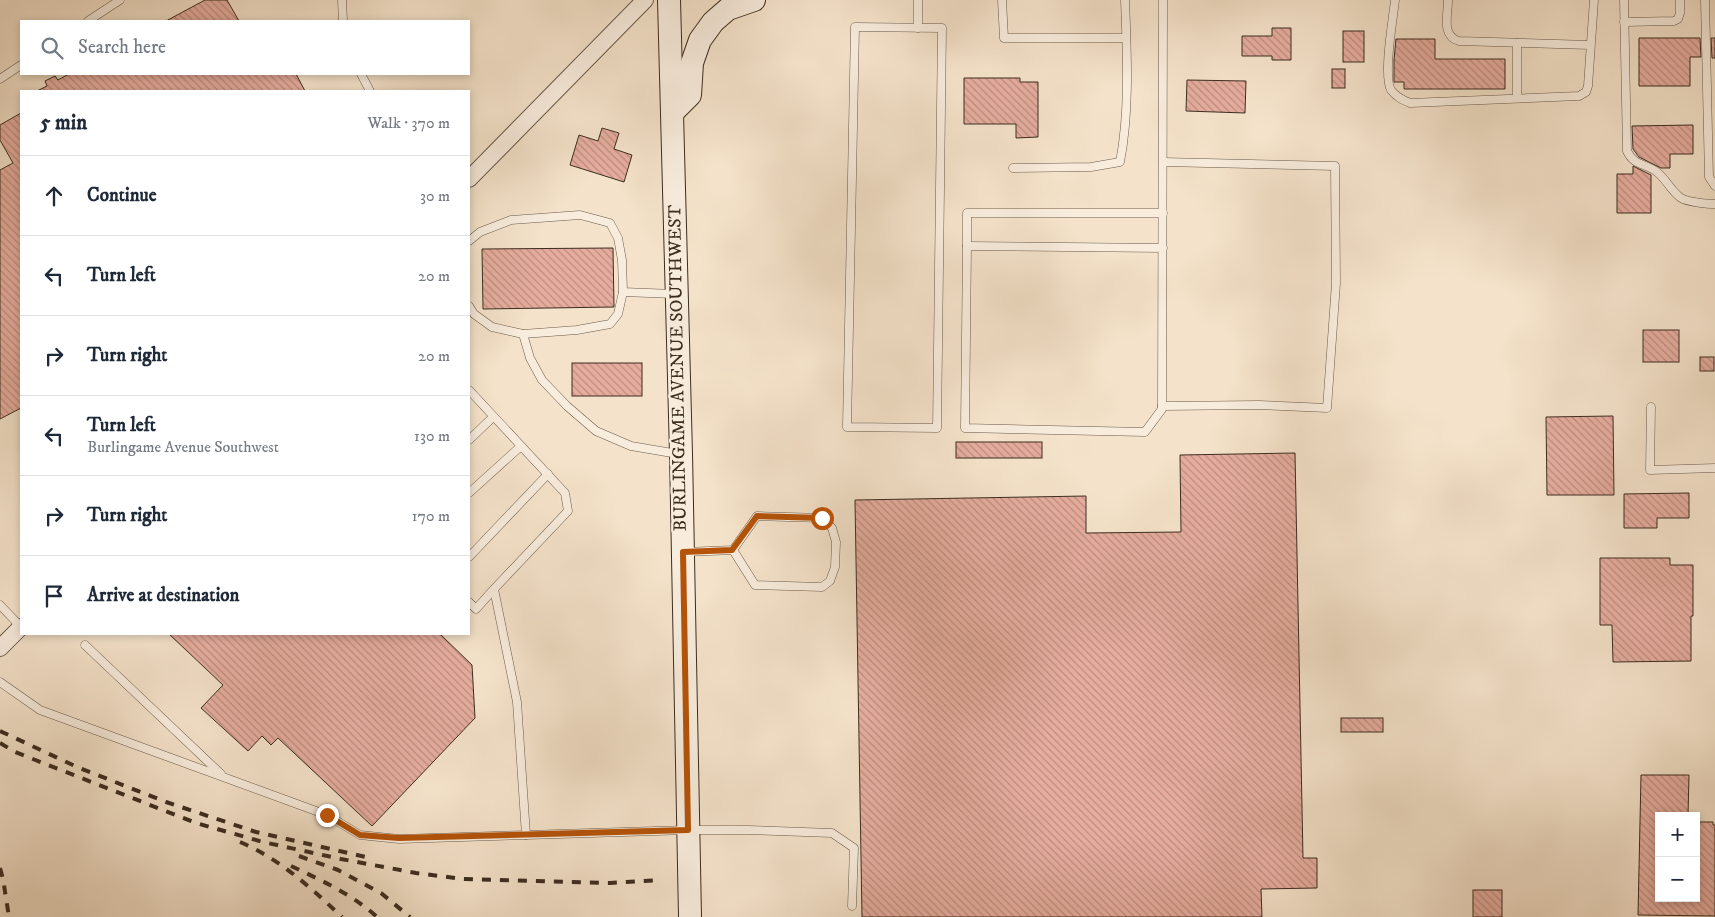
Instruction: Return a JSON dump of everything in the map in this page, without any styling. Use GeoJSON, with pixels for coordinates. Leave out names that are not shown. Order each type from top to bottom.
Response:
{"type":"FeatureCollection","features":[{"type":"Feature","properties":{"kind":"street"},"geometry":{"type":"LineString","coordinates":[[470,178],[645,0]]}},
{"type":"Feature","properties":{"kind":"street","name":"BURLINGAME AVENUE SOUTHWEST"},"geometry":{"type":"LineString","coordinates":[[669,0],[681,454],[690,917]]}},
{"type":"Feature","properties":{"kind":"street"},"geometry":{"type":"LineString","coordinates":[[672,113],[690,95],[692,63],[700,40],[713,22],[728,9],[754,0]]}},
{"type":"Feature","properties":{"kind":"street"},"geometry":{"type":"LineString","coordinates":[[0,648],[20,628]]}},
{"type":"Feature","properties":{"kind":"lane"},"geometry":{"type":"LineString","coordinates":[[90,20],[120,0]]}},
{"type":"Feature","properties":{"kind":"lane"},"geometry":{"type":"LineString","coordinates":[[342,0],[343,20]]}},
{"type":"Feature","properties":{"kind":"lane"},"geometry":{"type":"LineString","coordinates":[[918,0],[918,28]]}},
{"type":"Feature","properties":{"kind":"lane"},"geometry":{"type":"LineString","coordinates":[[1002,0],[1004,38],[1126,38]]}},
{"type":"Feature","properties":{"kind":"lane"},"geometry":{"type":"LineString","coordinates":[[1013,168],[1091,168],[1120,162],[1125,139],[1125,0]]}},
{"type":"Feature","properties":{"kind":"lane"},"geometry":{"type":"LineString","coordinates":[[1162,0],[1162,162],[1162,213],[1162,409],[1146,432],[965,428],[967,213],[1162,213]]}},
{"type":"Feature","properties":{"kind":"lane"},"geometry":{"type":"LineString","coordinates":[[1395,0],[1390,31],[1388,83],[1392,91],[1399,98],[1410,103],[1579,96],[1586,92],[1588,86],[1594,0]]}},
{"type":"Feature","properties":{"kind":"lane"},"geometry":{"type":"LineString","coordinates":[[1448,0],[1447,33],[1452,39],[1459,41],[1590,44]]}},
{"type":"Feature","properties":{"kind":"lane"},"geometry":{"type":"LineString","coordinates":[[1624,0],[1627,150],[1630,157],[1637,163],[1650,167],[1659,174],[1682,199],[1715,204]]}},
{"type":"Feature","properties":{"kind":"lane"},"geometry":{"type":"LineString","coordinates":[[1624,22],[1674,21],[1678,19],[1680,13],[1680,0]]}},
{"type":"Feature","properties":{"kind":"lane"},"geometry":{"type":"LineString","coordinates":[[1705,0],[1709,177],[1715,186]]}},
{"type":"Feature","properties":{"kind":"lane"},"geometry":{"type":"LineString","coordinates":[[855,27],[918,28],[942,28],[937,428],[847,427],[855,27]]}},
{"type":"Feature","properties":{"kind":"lane"},"geometry":{"type":"LineString","coordinates":[[1517,43],[1517,98]]}},
{"type":"Feature","properties":{"kind":"lane"},"geometry":{"type":"LineString","coordinates":[[0,79],[20,66]]}},
{"type":"Feature","properties":{"kind":"lane"},"geometry":{"type":"LineString","coordinates":[[362,75],[369,90]]}},
{"type":"Feature","properties":{"kind":"lane"},"geometry":{"type":"LineString","coordinates":[[1162,162],[1335,166],[1336,283],[1327,408],[1259,405],[1162,406]]}},
{"type":"Feature","properties":{"kind":"lane"},"geometry":{"type":"LineString","coordinates":[[470,240],[480,232],[511,220],[580,215],[610,223],[618,238],[622,260],[623,292],[618,314],[610,324],[578,330],[523,334],[492,327],[474,314],[470,308]]}},
{"type":"Feature","properties":{"kind":"lane"},"geometry":{"type":"LineString","coordinates":[[967,246],[1162,248]]}},
{"type":"Feature","properties":{"kind":"lane"},"geometry":{"type":"LineString","coordinates":[[623,292],[676,294]]}},
{"type":"Feature","properties":{"kind":"lane"},"geometry":{"type":"LineString","coordinates":[[523,334],[530,358],[542,380],[567,406],[596,431],[631,446],[681,454]]}},
{"type":"Feature","properties":{"kind":"lane"},"geometry":{"type":"LineString","coordinates":[[470,391],[565,494],[568,511],[476,609],[470,603]]}},
{"type":"Feature","properties":{"kind":"lane"},"geometry":{"type":"LineString","coordinates":[[1651,407],[1650,470],[1715,468]]}},
{"type":"Feature","properties":{"kind":"lane"},"geometry":{"type":"LineString","coordinates":[[470,439],[493,417]]}},
{"type":"Feature","properties":{"kind":"lane"},"geometry":{"type":"LineString","coordinates":[[470,492],[521,446]]}},
{"type":"Feature","properties":{"kind":"lane"},"geometry":{"type":"LineString","coordinates":[[470,556],[548,474]]}},
{"type":"Feature","properties":{"kind":"lane"},"geometry":{"type":"LineString","coordinates":[[757,516],[822,518],[832,528],[836,542],[835,567],[830,581],[822,587],[755,585],[732,550],[757,516]]}},
{"type":"Feature","properties":{"kind":"lane"},"geometry":{"type":"LineString","coordinates":[[683,552],[732,550]]}},
{"type":"Feature","properties":{"kind":"lane"},"geometry":{"type":"LineString","coordinates":[[494,589],[517,702],[526,835]]}},
{"type":"Feature","properties":{"kind":"lane"},"geometry":{"type":"LineString","coordinates":[[0,605],[20,626]]}},
{"type":"Feature","properties":{"kind":"lane"},"geometry":{"type":"LineString","coordinates":[[85,645],[224,777]]}},
{"type":"Feature","properties":{"kind":"lane"},"geometry":{"type":"LineString","coordinates":[[0,682],[40,710],[327,815],[360,835],[399,838],[688,830],[832,833],[854,848],[852,906]]}},
{"type":"Feature","properties":{"kind":"building"},"geometry":{"type":"Polygon","coordinates":[[[205,0],[227,0],[238,20],[168,20],[205,0]]]}},
{"type":"Feature","properties":{"kind":"building"},"geometry":{"type":"Polygon","coordinates":[[[1272,28],[1291,28],[1291,60],[1272,60],[1272,56],[1242,56],[1242,36],[1272,36],[1272,28]]]}},
{"type":"Feature","properties":{"kind":"building"},"geometry":{"type":"Polygon","coordinates":[[[1343,31],[1364,31],[1364,62],[1343,62],[1343,31]]]}},
{"type":"Feature","properties":{"kind":"building"},"geometry":{"type":"Polygon","coordinates":[[[1639,38],[1700,38],[1701,57],[1690,57],[1690,86],[1639,86],[1639,38]]]}},
{"type":"Feature","properties":{"kind":"building"},"geometry":{"type":"Polygon","coordinates":[[[1711,38],[1715,38],[1715,58],[1712,58],[1711,38]]]}},
{"type":"Feature","properties":{"kind":"building"},"geometry":{"type":"Polygon","coordinates":[[[1396,39],[1435,39],[1435,59],[1505,59],[1505,89],[1404,89],[1404,82],[1394,82],[1396,39]]]}},
{"type":"Feature","properties":{"kind":"building"},"geometry":{"type":"Polygon","coordinates":[[[1332,69],[1345,69],[1345,88],[1332,88],[1332,69]]]}},
{"type":"Feature","properties":{"kind":"building"},"geometry":{"type":"Polygon","coordinates":[[[67,75],[297,75],[304,90],[39,90],[47,86],[45,81],[55,76],[58,80],[67,75]]]}},
{"type":"Feature","properties":{"kind":"building"},"geometry":{"type":"Polygon","coordinates":[[[964,78],[1020,78],[1020,82],[1038,82],[1038,137],[1016,138],[1016,124],[964,124],[964,78]]]}},
{"type":"Feature","properties":{"kind":"building"},"geometry":{"type":"Polygon","coordinates":[[[1187,80],[1246,81],[1245,113],[1186,111],[1187,80]]]}},
{"type":"Feature","properties":{"kind":"building"},"geometry":{"type":"Polygon","coordinates":[[[20,114],[20,409],[0,419],[0,170],[13,163],[0,140],[0,125],[20,114]]]}},
{"type":"Feature","properties":{"kind":"building"},"geometry":{"type":"Polygon","coordinates":[[[1693,125],[1693,154],[1670,154],[1670,168],[1661,168],[1639,157],[1633,149],[1632,126],[1693,125]]]}},
{"type":"Feature","properties":{"kind":"building"},"geometry":{"type":"Polygon","coordinates":[[[602,128],[619,133],[614,149],[632,155],[624,182],[570,165],[579,135],[598,141],[602,128]]]}},
{"type":"Feature","properties":{"kind":"building"},"geometry":{"type":"Polygon","coordinates":[[[1633,166],[1651,175],[1651,213],[1617,213],[1617,174],[1633,174],[1633,166]]]}},
{"type":"Feature","properties":{"kind":"building"},"geometry":{"type":"Polygon","coordinates":[[[613,248],[614,307],[483,309],[482,249],[613,248]]]}},
{"type":"Feature","properties":{"kind":"building"},"geometry":{"type":"Polygon","coordinates":[[[1643,330],[1679,330],[1679,362],[1643,362],[1643,330]]]}},
{"type":"Feature","properties":{"kind":"building"},"geometry":{"type":"Polygon","coordinates":[[[1700,357],[1714,357],[1714,371],[1700,371],[1700,357]]]}},
{"type":"Feature","properties":{"kind":"building"},"geometry":{"type":"Polygon","coordinates":[[[572,363],[642,363],[642,396],[572,396],[572,363]]]}},
{"type":"Feature","properties":{"kind":"building"},"geometry":{"type":"Polygon","coordinates":[[[1613,416],[1614,495],[1547,495],[1546,417],[1613,416]]]}},
{"type":"Feature","properties":{"kind":"building"},"geometry":{"type":"Polygon","coordinates":[[[956,442],[1042,442],[1042,458],[956,458],[956,442]]]}},
{"type":"Feature","properties":{"kind":"building"},"geometry":{"type":"Polygon","coordinates":[[[1295,453],[1303,858],[1317,858],[1317,888],[1261,889],[1262,917],[862,917],[855,500],[1086,496],[1086,533],[1181,532],[1180,455],[1295,453]]]}},
{"type":"Feature","properties":{"kind":"building"},"geometry":{"type":"Polygon","coordinates":[[[1689,493],[1689,518],[1657,518],[1657,528],[1624,528],[1624,494],[1689,493]]]}},
{"type":"Feature","properties":{"kind":"building"},"geometry":{"type":"Polygon","coordinates":[[[1600,558],[1670,558],[1670,565],[1693,565],[1691,661],[1613,662],[1612,625],[1600,625],[1600,558]]]}},
{"type":"Feature","properties":{"kind":"building"},"geometry":{"type":"Polygon","coordinates":[[[170,635],[441,635],[472,665],[475,718],[372,826],[278,738],[271,745],[262,736],[248,751],[201,708],[223,685],[170,635]]]}},
{"type":"Feature","properties":{"kind":"building"},"geometry":{"type":"Polygon","coordinates":[[[1341,718],[1383,718],[1383,732],[1341,732],[1341,718]]]}},
{"type":"Feature","properties":{"kind":"building"},"geometry":{"type":"Polygon","coordinates":[[[1641,775],[1689,775],[1688,812],[1655,812],[1655,902],[1700,902],[1700,822],[1713,822],[1713,825],[1715,825],[1715,916],[1638,915],[1641,775]]]}},
{"type":"Feature","properties":{"kind":"building"},"geometry":{"type":"Polygon","coordinates":[[[1473,890],[1502,890],[1502,917],[1473,917],[1473,890]]]}},
{"type":"Feature","properties":{"kind":"railway"},"geometry":{"type":"LineString","coordinates":[[0,731],[77,767],[166,802],[256,832],[366,857]]}},
{"type":"Feature","properties":{"kind":"railway"},"geometry":{"type":"LineString","coordinates":[[0,743],[15,752],[196,823],[263,842],[341,859],[416,873],[463,879],[610,883],[660,880]]}},
{"type":"Feature","properties":{"kind":"railway"},"geometry":{"type":"LineString","coordinates":[[240,842],[282,866],[307,885],[342,917]]}},
{"type":"Feature","properties":{"kind":"railway"},"geometry":{"type":"LineString","coordinates":[[299,856],[338,870],[381,893],[410,917]]}},
{"type":"Feature","properties":{"kind":"railway"},"geometry":{"type":"LineString","coordinates":[[291,866],[347,895],[377,917]]}},
{"type":"Feature","properties":{"kind":"railway"},"geometry":{"type":"LineString","coordinates":[[0,868],[9,917]]}},
{"type":"Feature","properties":{"kind":"route"},"geometry":{"type":"LineString","coordinates":[[327,815],[360,835],[399,838],[688,830],[683,552],[732,550],[757,516],[822,518]]}}]}
